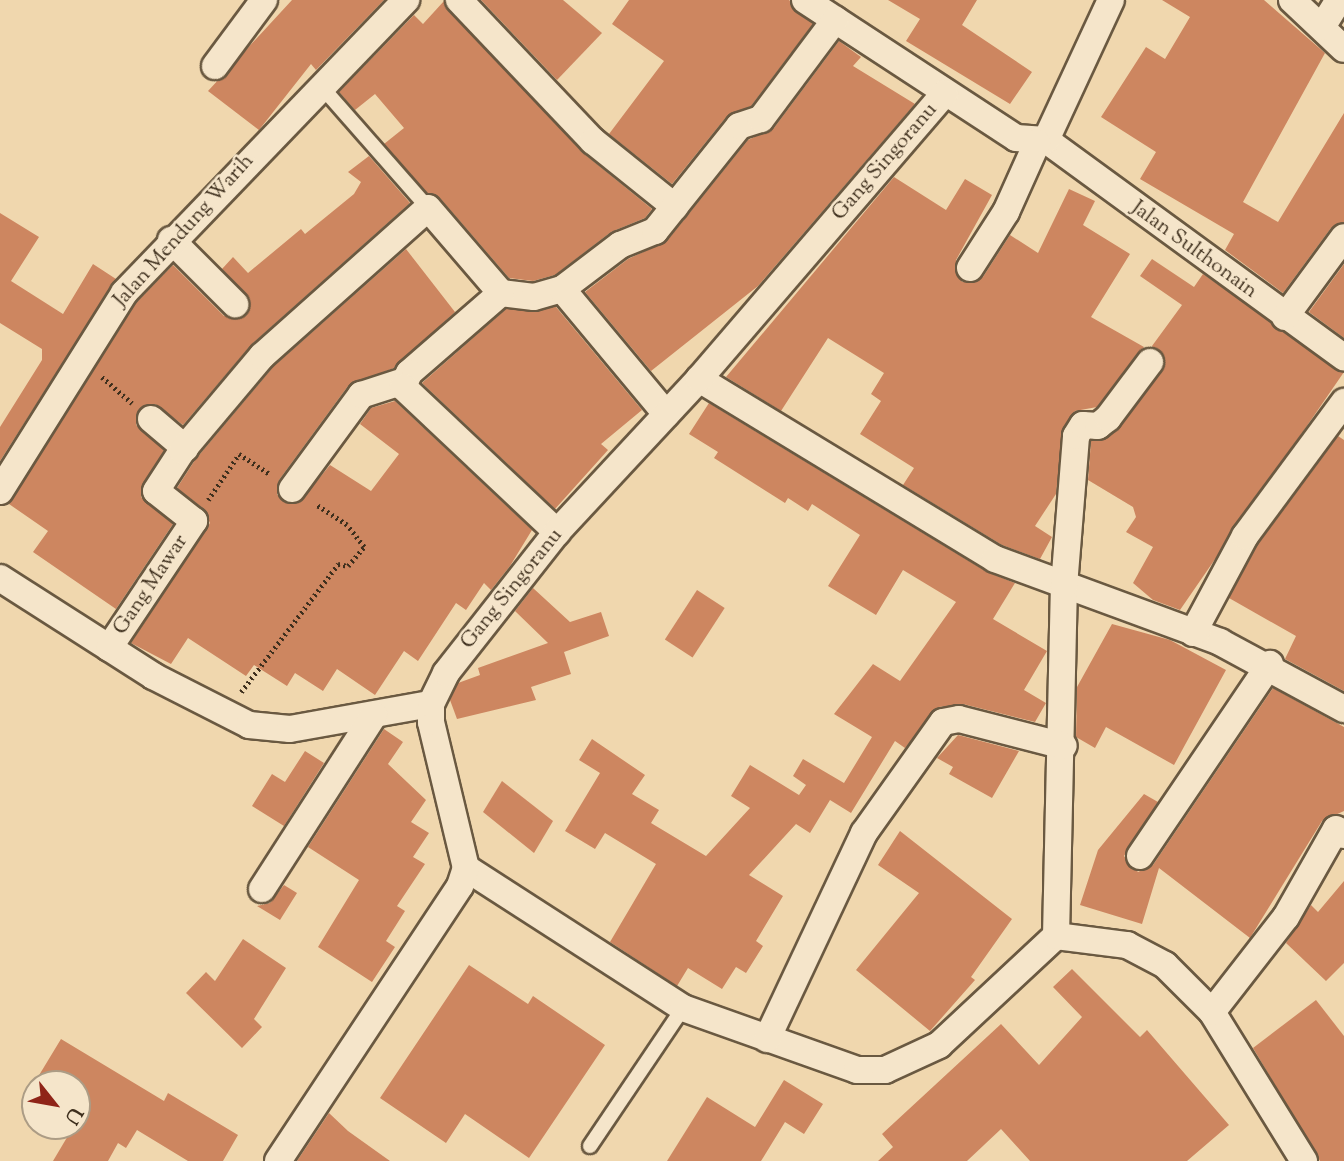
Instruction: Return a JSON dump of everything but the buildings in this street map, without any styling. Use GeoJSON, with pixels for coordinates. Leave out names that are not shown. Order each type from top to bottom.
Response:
{"type":"FeatureCollection","features":[{"type":"Feature","properties":{"kind":"street"},"geometry":{"type":"LineString","coordinates":[[215,66],[264,0]]}},
{"type":"Feature","properties":{"kind":"street","name":"Jalan Mendung Warih"},"geometry":{"type":"LineString","coordinates":[[0,491],[79,359],[171,240],[406,0]]}},
{"type":"Feature","properties":{"kind":"street"},"geometry":{"type":"LineString","coordinates":[[459,0],[593,141],[676,207]]}},
{"type":"Feature","properties":{"kind":"street","name":"Jalan Sulthonain"},"geometry":{"type":"LineString","coordinates":[[805,0],[1016,138],[1042,141],[1284,317],[1344,357]]}},
{"type":"Feature","properties":{"kind":"street"},"geometry":{"type":"LineString","coordinates":[[970,268],[1006,212],[1111,0]]}},
{"type":"Feature","properties":{"kind":"street"},"geometry":{"type":"LineString","coordinates":[[1292,0],[1344,48]]}},
{"type":"Feature","properties":{"kind":"street"},"geometry":{"type":"LineString","coordinates":[[1322,27],[1339,0]]}},
{"type":"Feature","properties":{"kind":"street"},"geometry":{"type":"LineString","coordinates":[[151,419],[185,448],[262,356],[428,208],[501,293],[534,297],[562,289],[620,245],[655,231],[739,126],[761,119],[835,20]]}},
{"type":"Feature","properties":{"kind":"street","name":"Gang Singoranu"},"geometry":{"type":"LineString","coordinates":[[431,704],[471,634],[557,532],[699,379],[945,93]]}},
{"type":"Feature","properties":{"kind":"street"},"geometry":{"type":"LineString","coordinates":[[1284,317],[1344,236]]}},
{"type":"Feature","properties":{"kind":"street"},"geometry":{"type":"LineString","coordinates":[[171,240],[235,304]]}},
{"type":"Feature","properties":{"kind":"street"},"geometry":{"type":"LineString","coordinates":[[562,289],[666,414]]}},
{"type":"Feature","properties":{"kind":"street"},"geometry":{"type":"LineString","coordinates":[[292,489],[361,394],[404,381],[501,293]]}},
{"type":"Feature","properties":{"kind":"street"},"geometry":{"type":"LineString","coordinates":[[466,868],[683,1008],[819,1060],[885,1070],[939,1045],[1056,936],[1064,746],[1064,586],[1079,427],[1108,418],[1150,362]]}},
{"type":"Feature","properties":{"kind":"street"},"geometry":{"type":"LineString","coordinates":[[699,379],[995,559],[1270,664],[1344,709]]}},
{"type":"Feature","properties":{"kind":"street"},"geometry":{"type":"LineString","coordinates":[[404,381],[557,532]]}},
{"type":"Feature","properties":{"kind":"street"},"geometry":{"type":"LineString","coordinates":[[1194,633],[1245,536],[1344,402]]}},
{"type":"Feature","properties":{"kind":"street","name":"Gang Mawar"},"geometry":{"type":"LineString","coordinates":[[109,648],[194,522],[156,491],[185,448]]}},
{"type":"Feature","properties":{"kind":"street"},"geometry":{"type":"LineString","coordinates":[[0,578],[109,648],[225,716],[290,729],[431,704],[466,868],[325,1096],[278,1161]]}},
{"type":"Feature","properties":{"kind":"street"},"geometry":{"type":"LineString","coordinates":[[1140,856],[1270,664]]}},
{"type":"Feature","properties":{"kind":"street"},"geometry":{"type":"LineString","coordinates":[[262,889],[374,715]]}},
{"type":"Feature","properties":{"kind":"street"},"geometry":{"type":"LineString","coordinates":[[767,1038],[864,832],[943,722],[959,719],[1064,746]]}},
{"type":"Feature","properties":{"kind":"street"},"geometry":{"type":"LineString","coordinates":[[1212,1013],[1286,917],[1341,827]]}},
{"type":"Feature","properties":{"kind":"street"},"geometry":{"type":"LineString","coordinates":[[1056,936],[1146,953],[1212,1013],[1304,1161]]}},
{"type":"Feature","properties":{"kind":"lane"},"geometry":{"type":"LineString","coordinates":[[320,85],[428,208]]}},
{"type":"Feature","properties":{"kind":"lane"},"geometry":{"type":"LineString","coordinates":[[590,1146],[683,1008]]}},
{"type":"Feature","properties":{"kind":"path"},"geometry":{"type":"LineString","coordinates":[[79,359],[151,419]]}},
{"type":"Feature","properties":{"kind":"path"},"geometry":{"type":"LineString","coordinates":[[225,716],[284,630],[338,565],[348,566],[364,547]]}}]}
